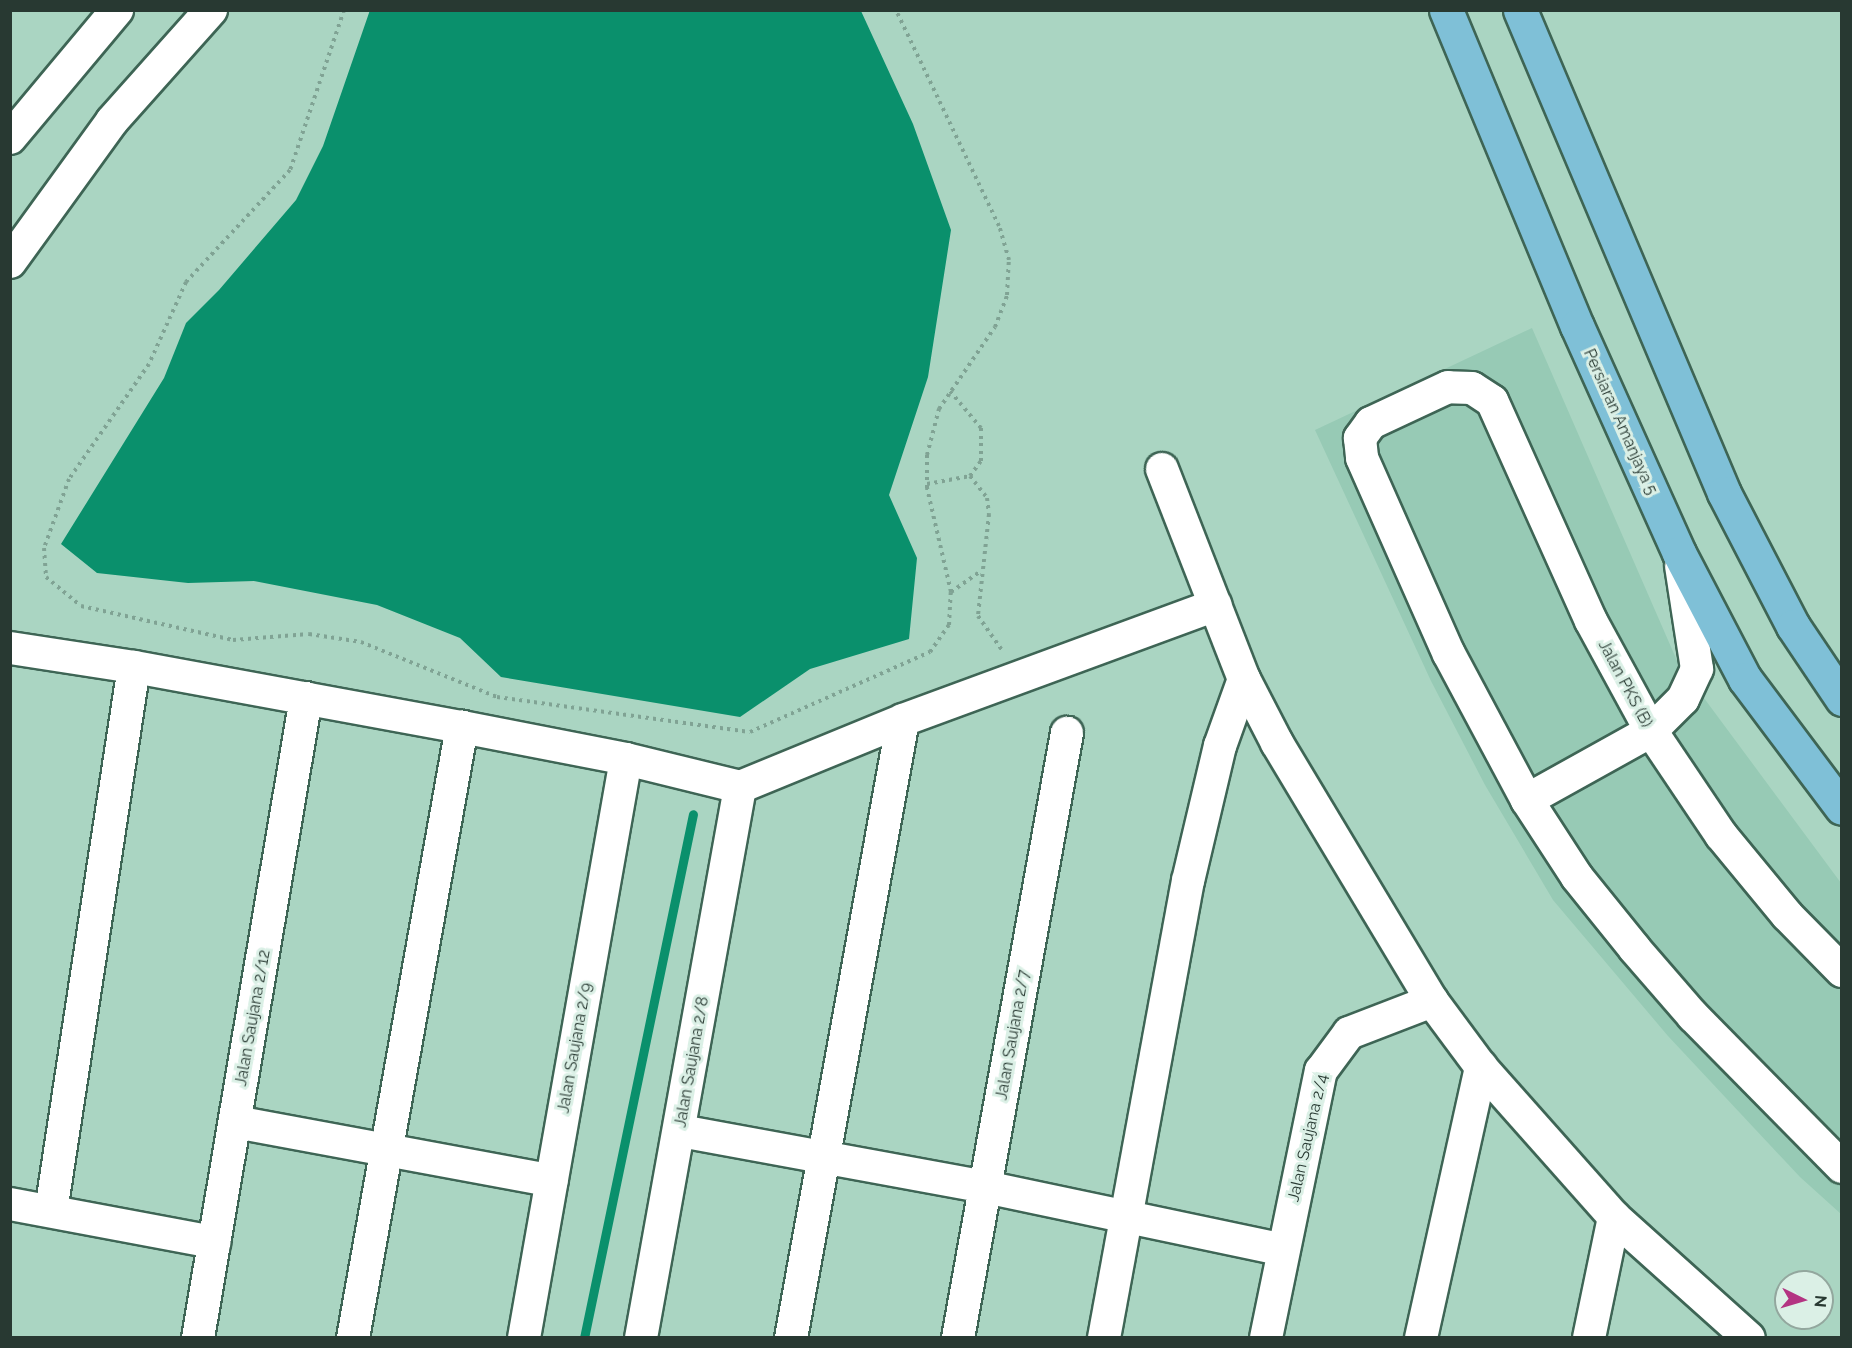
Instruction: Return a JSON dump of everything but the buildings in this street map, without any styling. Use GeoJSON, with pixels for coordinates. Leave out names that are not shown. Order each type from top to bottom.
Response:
{"type":"FeatureCollection","features":[{"type":"Feature","properties":{"kind":"main road","name":"Persiaran Amanjaya 5"},"geometry":{"type":"LineString","coordinates":[[1446,10],[1577,326],[1679,553],[1745,679],[1842,807]]}},
{"type":"Feature","properties":{"kind":"main road"},"geometry":{"type":"LineString","coordinates":[[1520,10],[1724,493],[1793,626],[1842,699]]}},
{"type":"Feature","properties":{"kind":"street"},"geometry":{"type":"LineString","coordinates":[[10,138],[117,10]]}},
{"type":"Feature","properties":{"kind":"street"},"geometry":{"type":"LineString","coordinates":[[10,262],[105,130],[211,10]]}},
{"type":"Feature","properties":{"kind":"street","name":"Jalan PKS (B)"},"geometry":{"type":"LineString","coordinates":[[1527,800],[1449,654],[1362,458],[1360,438],[1371,423],[1448,387],[1472,388],[1492,401],[1591,621],[1651,731],[1721,835],[1787,915],[1842,971]]}},
{"type":"Feature","properties":{"kind":"street"},"geometry":{"type":"LineString","coordinates":[[1162,469],[1244,679],[1277,743],[1432,1001],[1481,1067],[1614,1217],[1747,1337]]}},
{"type":"Feature","properties":{"kind":"street"},"geometry":{"type":"LineString","coordinates":[[1679,553],[1697,669],[1683,699],[1651,731],[1527,800],[1577,877],[1657,974],[1842,1167]]}},
{"type":"Feature","properties":{"kind":"street"},"geometry":{"type":"LineString","coordinates":[[10,648],[134,667],[462,727],[626,759],[740,787],[903,720],[1216,605]]}},
{"type":"Feature","properties":{"kind":"street"},"geometry":{"type":"LineString","coordinates":[[51,1211],[134,667]]}},
{"type":"Feature","properties":{"kind":"street"},"geometry":{"type":"LineString","coordinates":[[1104,1338],[1188,880],[1220,746],[1244,679]]}},
{"type":"Feature","properties":{"kind":"street","name":"Jalan Saujana 2/12"},"geometry":{"type":"LineString","coordinates":[[198,1338],[306,698]]}},
{"type":"Feature","properties":{"kind":"street"},"geometry":{"type":"LineString","coordinates":[[791,1338],[903,720]]}},
{"type":"Feature","properties":{"kind":"street"},"geometry":{"type":"LineString","coordinates":[[353,1338],[462,727]]}},
{"type":"Feature","properties":{"kind":"street","name":"Jalan Saujana 2/7"},"geometry":{"type":"LineString","coordinates":[[958,1338],[1067,733]]}},
{"type":"Feature","properties":{"kind":"street","name":"Jalan Saujana 2/9"},"geometry":{"type":"LineString","coordinates":[[524,1338],[626,759]]}},
{"type":"Feature","properties":{"kind":"street","name":"Jalan Saujana 2/8"},"geometry":{"type":"LineString","coordinates":[[641,1338],[740,787]]}},
{"type":"Feature","properties":{"kind":"street","name":"Jalan Saujana 2/4"},"geometry":{"type":"LineString","coordinates":[[1266,1338],[1282,1250],[1321,1071],[1349,1034],[1432,1001]]}},
{"type":"Feature","properties":{"kind":"street"},"geometry":{"type":"LineString","coordinates":[[1420,1338],[1481,1067]]}},
{"type":"Feature","properties":{"kind":"street"},"geometry":{"type":"LineString","coordinates":[[235,1122],[386,1148],[552,1181]]}},
{"type":"Feature","properties":{"kind":"street"},"geometry":{"type":"LineString","coordinates":[[680,1131],[986,1187],[1127,1219],[1282,1250]]}},
{"type":"Feature","properties":{"kind":"street"},"geometry":{"type":"LineString","coordinates":[[10,1204],[214,1242]]}},
{"type":"Feature","properties":{"kind":"street"},"geometry":{"type":"LineString","coordinates":[[1589,1338],[1614,1217]]}},
{"type":"Feature","properties":{"kind":"path"},"geometry":{"type":"LineString","coordinates":[[344,10],[290,170],[186,282],[149,364],[69,478],[44,548],[46,577],[81,606],[233,639],[309,634],[361,642],[497,697],[750,732],[930,652],[950,625],[951,592],[927,484],[927,455],[939,409],[995,327],[1008,294],[1009,260],[999,226],[896,10]]}},
{"type":"Feature","properties":{"kind":"path"},"geometry":{"type":"LineString","coordinates":[[927,484],[970,476],[981,461],[981,428],[950,391]]}},
{"type":"Feature","properties":{"kind":"path"},"geometry":{"type":"LineString","coordinates":[[970,476],[987,498],[989,514],[981,571],[978,616],[1023,676]]}},
{"type":"Feature","properties":{"kind":"path"},"geometry":{"type":"LineString","coordinates":[[951,592],[981,571]]}},
{"type":"Feature","properties":{"kind":"shaded area"},"geometry":{"type":"Polygon","coordinates":[[[370,10],[861,11],[913,124],[951,230],[928,377],[889,495],[917,558],[909,639],[810,669],[740,717],[501,677],[460,638],[377,605],[254,581],[188,583],[97,573],[61,544],[164,378],[186,323],[219,290],[296,200],[323,146],[370,10]]]}},
{"type":"Feature","properties":{"kind":"shaded area"},"geometry":{"type":"Polygon","coordinates":[[[1532,328],[1678,663],[1841,883],[1841,1214],[1800,1177],[1668,1036],[1553,900],[1485,785],[1431,681],[1315,430],[1532,328]]]}},
{"type":"Feature","properties":{"kind":"waterway"},"geometry":{"type":"LineString","coordinates":[[584,1338],[693,814]]}}]}
